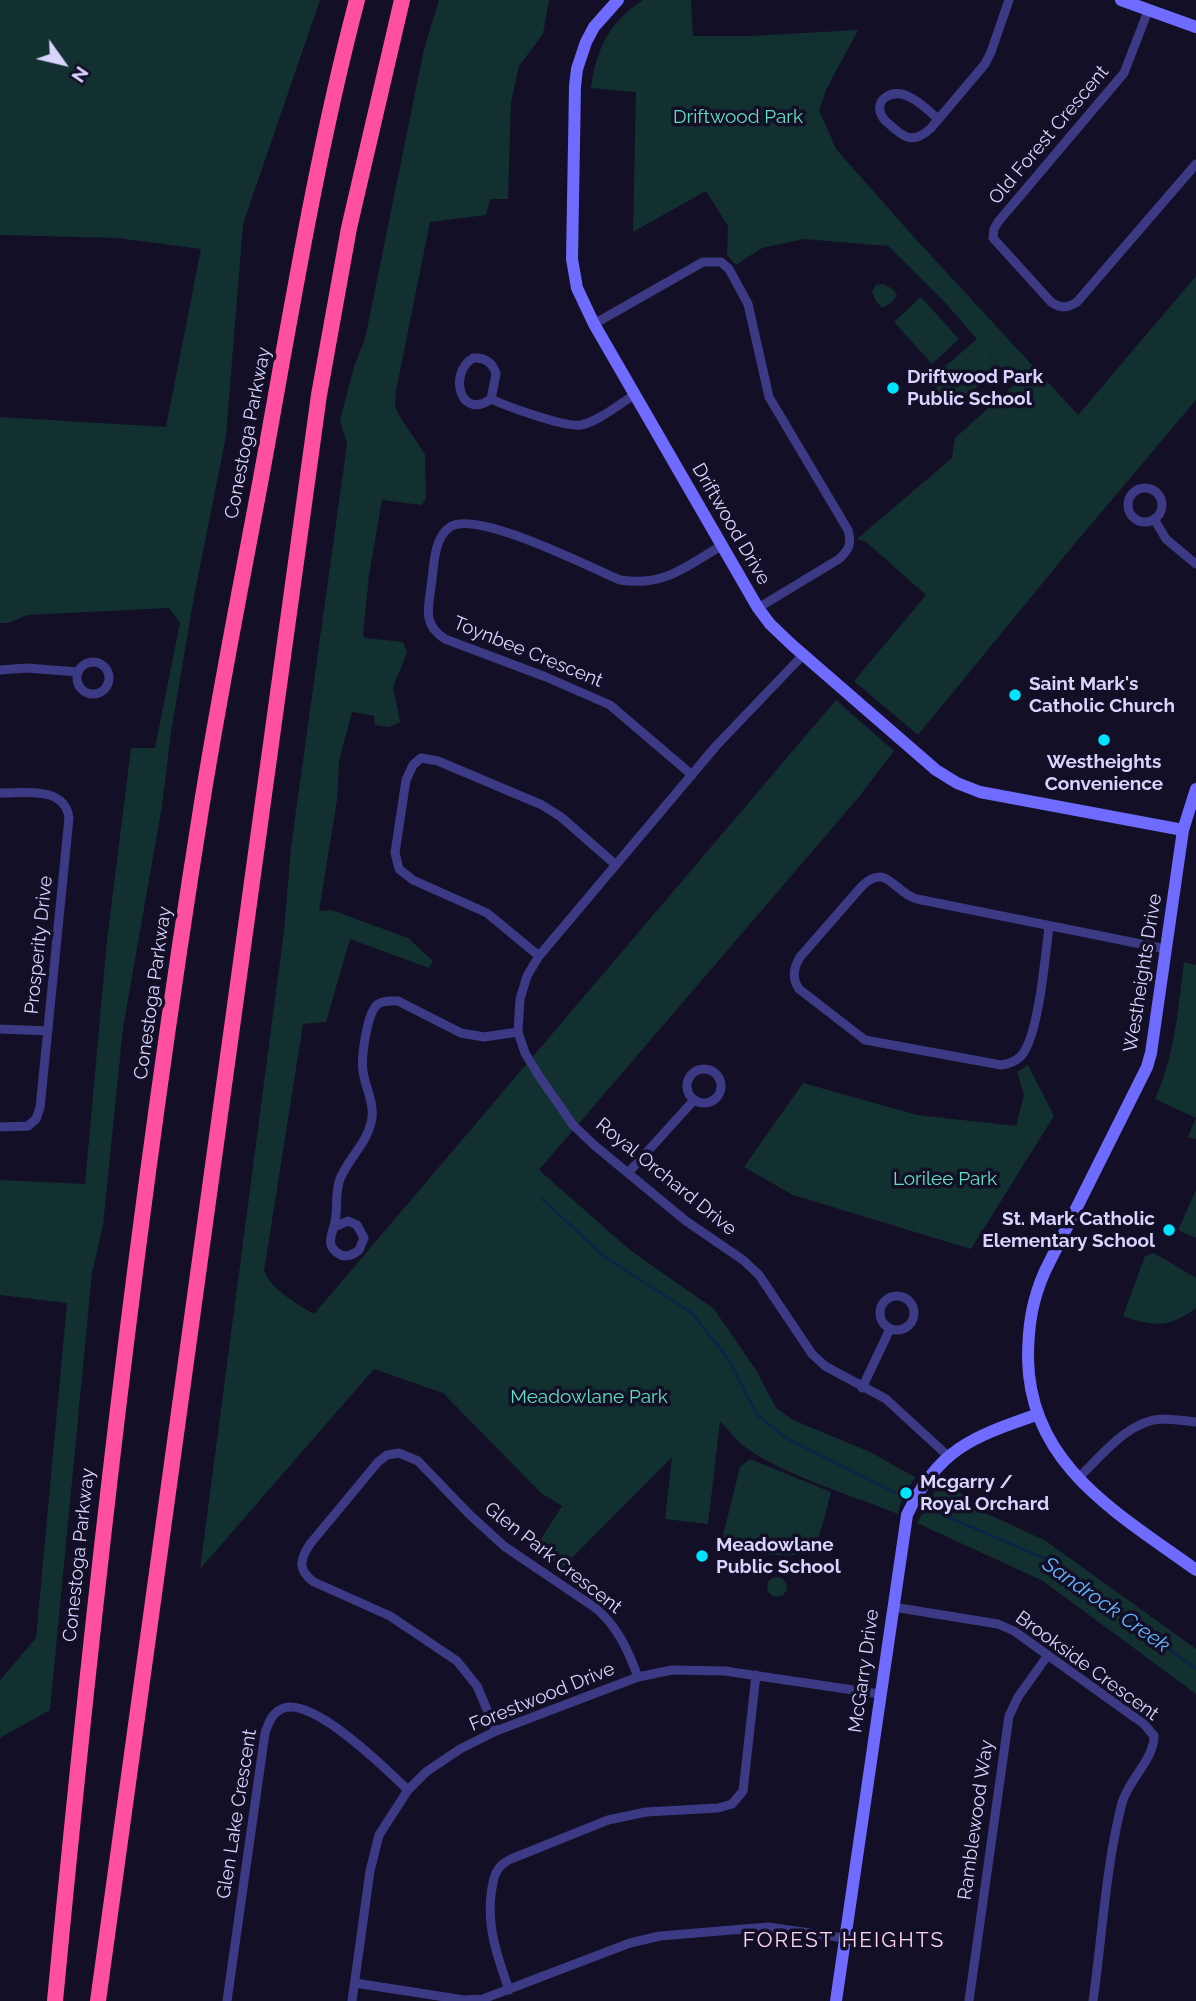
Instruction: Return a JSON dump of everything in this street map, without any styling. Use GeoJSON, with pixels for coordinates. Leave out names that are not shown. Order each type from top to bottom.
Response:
{"type":"FeatureCollection","features":[{"type":"Feature","properties":{"kind":"highway","name":"Conestoga Parkway"},"geometry":{"type":"LineString","coordinates":[[55,2001],[104,1517],[126,1331],[201,808],[309,217],[342,55],[357,0]]}},
{"type":"Feature","properties":{"kind":"highway"},"geometry":{"type":"LineString","coordinates":[[98,2001],[319,395],[349,228],[402,0]]}},
{"type":"Feature","properties":{"kind":"street","name":"Driftwood Drive"},"geometry":{"type":"LineString","coordinates":[[618,0],[594,27],[586,42],[575,86],[572,260],[577,288],[593,324],[758,608],[775,630],[803,655],[936,770],[957,783],[980,792],[1183,830]]}},
{"type":"Feature","properties":{"kind":"street"},"geometry":{"type":"LineString","coordinates":[[938,119],[924,107],[897,93],[881,100],[879,109],[882,118],[905,138],[923,135],[938,119],[985,64],[1009,0]]}},
{"type":"Feature","properties":{"kind":"street"},"geometry":{"type":"LineString","coordinates":[[1121,0],[1196,27]]}},
{"type":"Feature","properties":{"kind":"street","name":"Old Forest Crescent"},"geometry":{"type":"LineString","coordinates":[[1148,11],[1125,73],[998,222],[993,238],[1051,302],[1062,308],[1070,307],[1196,164]]}},
{"type":"Feature","properties":{"kind":"street"},"geometry":{"type":"LineString","coordinates":[[593,324],[703,262],[721,262],[729,269],[748,304],[769,397],[848,530],[851,540],[848,552],[839,559],[758,608]]}},
{"type":"Feature","properties":{"kind":"street"},"geometry":{"type":"LineString","coordinates":[[473,358],[484,359],[495,368],[491,398],[477,405],[469,403],[461,394],[461,372],[473,358]]}},
{"type":"Feature","properties":{"kind":"street"},"geometry":{"type":"LineString","coordinates":[[491,398],[503,404],[578,425],[634,395]]}},
{"type":"Feature","properties":{"kind":"street"},"geometry":{"type":"LineString","coordinates":[[1154,519],[1166,538],[1196,564]]}},
{"type":"Feature","properties":{"kind":"street","name":"Toynbee Crescent"},"geometry":{"type":"LineString","coordinates":[[692,775],[610,705],[546,677],[445,639],[436,633],[431,625],[428,609],[439,541],[448,527],[459,522],[484,524],[620,580],[640,583],[670,576],[721,546]]}},
{"type":"Feature","properties":{"kind":"street","name":"Royal Orchard Drive"},"geometry":{"type":"LineString","coordinates":[[803,655],[716,746],[539,956],[527,976],[520,999],[518,1032],[525,1053],[573,1125],[686,1221],[743,1260],[759,1275],[812,1354],[825,1366],[886,1399],[948,1457]]}},
{"type":"Feature","properties":{"kind":"street"},"geometry":{"type":"LineString","coordinates":[[0,670],[27,668],[78,672]]}},
{"type":"Feature","properties":{"kind":"street"},"geometry":{"type":"LineString","coordinates":[[539,956],[486,913],[413,880],[399,869],[395,853],[405,780],[413,765],[421,758],[438,761],[542,805],[561,817],[616,865]]}},
{"type":"Feature","properties":{"kind":"street","name":"Westheights Drive"},"geometry":{"type":"LineString","coordinates":[[1196,789],[1183,830],[1147,1067],[1034,1296],[1028,1329],[1028,1375],[1036,1415],[1056,1452],[1077,1479],[1107,1506],[1196,1570]]}},
{"type":"Feature","properties":{"kind":"street","name":"Prosperity Drive"},"geometry":{"type":"LineString","coordinates":[[0,793],[47,794],[65,803],[68,811],[40,1108],[36,1119],[28,1126],[0,1127]]}},
{"type":"Feature","properties":{"kind":"street"},"geometry":{"type":"LineString","coordinates":[[1049,927],[1034,1027],[1028,1046],[1020,1057],[1010,1064],[1001,1065],[865,1040],[799,989],[794,977],[795,965],[800,957],[862,886],[878,876],[889,879],[911,897],[1166,949]]}},
{"type":"Feature","properties":{"kind":"street"},"geometry":{"type":"LineString","coordinates":[[334,1227],[339,1182],[366,1137],[371,1123],[371,1102],[362,1064],[372,1010],[387,1000],[398,1001],[461,1033],[484,1037],[518,1032]]}},
{"type":"Feature","properties":{"kind":"street"},"geometry":{"type":"LineString","coordinates":[[0,1029],[48,1031]]}},
{"type":"Feature","properties":{"kind":"street"},"geometry":{"type":"LineString","coordinates":[[628,1173],[694,1100]]}},
{"type":"Feature","properties":{"kind":"street"},"geometry":{"type":"LineString","coordinates":[[862,1388],[890,1329]]}},
{"type":"Feature","properties":{"kind":"street","name":"McGarry Drive"},"geometry":{"type":"LineString","coordinates":[[836,2001],[907,1515],[918,1490],[930,1473],[948,1457],[969,1442],[999,1427],[1036,1415]]}},
{"type":"Feature","properties":{"kind":"street"},"geometry":{"type":"LineString","coordinates":[[1077,1479],[1126,1434],[1143,1423],[1161,1419],[1196,1422]]}},
{"type":"Feature","properties":{"kind":"street","name":"Glen Park Crescent"},"geometry":{"type":"LineString","coordinates":[[496,1731],[477,1686],[457,1661],[390,1616],[314,1582],[306,1577],[301,1568],[302,1557],[310,1544],[378,1462],[387,1455],[399,1452],[418,1461],[504,1546],[610,1620],[622,1638],[638,1677]]}},
{"type":"Feature","properties":{"kind":"street","name":"Brookside Crescent"},"geometry":{"type":"LineString","coordinates":[[893,1607],[998,1624],[1014,1631],[1144,1724],[1154,1736],[1151,1750],[1129,1784],[1118,1820],[1093,2001]]}},
{"type":"Feature","properties":{"kind":"street","name":"Ramblewood Way"},"geometry":{"type":"LineString","coordinates":[[968,2001],[1009,1716],[1018,1697],[1048,1654]]}},
{"type":"Feature","properties":{"kind":"street","name":"Forestwood Drive"},"geometry":{"type":"LineString","coordinates":[[352,2001],[370,1871],[379,1835],[408,1790],[426,1772],[460,1749],[496,1731],[638,1677],[687,1668],[756,1675],[880,1694]]}},
{"type":"Feature","properties":{"kind":"street"},"geometry":{"type":"LineString","coordinates":[[509,1990],[491,1935],[489,1914],[494,1877],[498,1868],[511,1859],[608,1820],[646,1812],[718,1808],[732,1804],[743,1791],[756,1675]]}},
{"type":"Feature","properties":{"kind":"street","name":"Glen Lake Crescent"},"geometry":{"type":"LineString","coordinates":[[227,2001],[265,1732],[272,1715],[286,1707],[302,1710],[330,1724],[368,1751],[408,1790]]}},
{"type":"Feature","properties":{"kind":"street"},"geometry":{"type":"LineString","coordinates":[[355,1983],[464,2000],[483,2000],[630,1943],[660,1936],[768,1927],[845,1938]]}},
{"type":"Feature","properties":{"kind":"green space"},"geometry":{"type":"Polygon","coordinates":[[[0,0],[320,0],[243,224],[226,436],[194,597],[171,732],[162,806],[123,1028],[103,1225],[92,1273],[50,1710],[0,1738],[0,1680],[36,1638],[67,1303],[0,1295],[0,1180],[85,1184],[107,940],[131,748],[155,748],[180,623],[169,608],[27,615],[9,623],[0,623],[0,417],[166,427],[201,249],[117,238],[0,235],[0,0]]]}},
{"type":"Feature","properties":{"kind":"green space","name":"Meadowlane Park"},"geometry":{"type":"Polygon","coordinates":[[[439,0],[549,0],[543,34],[519,66],[511,102],[508,199],[490,199],[486,215],[430,222],[395,406],[425,454],[426,498],[422,505],[382,500],[369,575],[363,635],[365,638],[403,642],[407,653],[393,687],[400,722],[389,727],[375,725],[374,716],[352,712],[339,761],[337,800],[319,911],[332,910],[408,938],[433,961],[429,968],[350,939],[326,1022],[303,1024],[264,1271],[279,1290],[314,1314],[836,700],[894,751],[858,798],[539,1170],[630,1250],[714,1309],[756,1370],[776,1408],[793,1420],[870,1452],[915,1477],[901,1501],[898,1514],[769,1462],[743,1445],[720,1421],[708,1524],[665,1519],[672,1457],[562,1568],[535,1548],[562,1506],[541,1493],[443,1393],[374,1369],[200,1569],[284,931],[291,847],[347,444],[340,420],[354,367],[365,339],[424,49],[439,0]]]}},
{"type":"Feature","properties":{"kind":"green space","name":"Driftwood Park"},"geometry":{"type":"Polygon","coordinates":[[[643,0],[691,0],[693,36],[858,30],[827,88],[819,110],[836,149],[1078,415],[1196,276],[1196,400],[918,735],[854,681],[926,595],[866,542],[857,539],[952,458],[955,438],[1015,384],[981,345],[1000,368],[952,408],[929,380],[977,339],[941,298],[888,246],[804,239],[762,248],[736,265],[727,255],[728,226],[706,191],[633,232],[636,92],[591,88],[606,37],[631,8],[643,0]]]}},
{"type":"Feature","properties":{"kind":"green space"},"geometry":{"type":"Polygon","coordinates":[[[883,284],[893,289],[897,295],[891,303],[882,308],[872,292],[876,285],[883,284]]]}},
{"type":"Feature","properties":{"kind":"green space"},"geometry":{"type":"Polygon","coordinates":[[[921,297],[959,339],[932,364],[894,322],[921,297]]]}},
{"type":"Feature","properties":{"kind":"green space"},"geometry":{"type":"Polygon","coordinates":[[[1184,962],[1196,965],[1196,1118],[1155,1099],[1171,1049],[1184,962]]]}},
{"type":"Feature","properties":{"kind":"green space","name":"Lorilee Park"},"geometry":{"type":"Polygon","coordinates":[[[1028,1065],[1054,1116],[971,1249],[793,1195],[744,1167],[803,1083],[917,1115],[1016,1126],[1024,1095],[1017,1072],[1028,1065]]]}},
{"type":"Feature","properties":{"kind":"green space"},"geometry":{"type":"Polygon","coordinates":[[[1196,1118],[1196,1139],[1188,1137],[1196,1118]]]}},
{"type":"Feature","properties":{"kind":"green space"},"geometry":{"type":"Polygon","coordinates":[[[1196,1190],[1196,1238],[1178,1230],[1196,1190]]]}},
{"type":"Feature","properties":{"kind":"green space"},"geometry":{"type":"Polygon","coordinates":[[[1154,1253],[1196,1278],[1196,1308],[1178,1319],[1161,1324],[1123,1316],[1145,1256],[1154,1253]]]}},
{"type":"Feature","properties":{"kind":"green space"},"geometry":{"type":"Polygon","coordinates":[[[750,1459],[831,1492],[817,1540],[807,1551],[784,1555],[770,1554],[721,1544],[740,1467],[750,1459]]]}},
{"type":"Feature","properties":{"kind":"green space"},"geometry":{"type":"Polygon","coordinates":[[[943,1476],[979,1510],[1046,1541],[1196,1649],[1196,1694],[1043,1581],[917,1523],[943,1476]]]}},
{"type":"Feature","properties":{"kind":"green space"},"geometry":{"type":"Polygon","coordinates":[[[777,1577],[784,1580],[787,1587],[784,1594],[777,1597],[770,1594],[767,1587],[770,1580],[777,1577]]]}},
{"type":"Feature","properties":{"kind":"waterway","name":"Sandrock Creek"},"geometry":{"type":"LineString","coordinates":[[542,1199],[604,1256],[693,1314],[729,1360],[757,1415],[786,1438],[894,1492]]}},
{"type":"Feature","properties":{"kind":"waterway","name":"Sandrock Creek"},"geometry":{"type":"LineString","coordinates":[[936,1512],[1044,1558],[1196,1669]]}},
{"type":"Feature","properties":{"kind":"place","name":"Driftwood Park Public School"},"geometry":{"type":"Point","coordinates":[893,388]}},
{"type":"Feature","properties":{"kind":"place","name":"Saint Mark's Catholic Church"},"geometry":{"type":"Point","coordinates":[1015,695]}},
{"type":"Feature","properties":{"kind":"place","name":"Westheights Convenience"},"geometry":{"type":"Point","coordinates":[1104,740]}},
{"type":"Feature","properties":{"kind":"place","name":"St. Mark Catholic Elementary School"},"geometry":{"type":"Point","coordinates":[1169,1230]}},
{"type":"Feature","properties":{"kind":"place","name":"Mcgarry / Royal Orchard"},"geometry":{"type":"Point","coordinates":[906,1493]}},
{"type":"Feature","properties":{"kind":"place","name":"Meadowlane Public School"},"geometry":{"type":"Point","coordinates":[702,1556]}},
{"type":"Feature","properties":{"kind":"district","name":"FOREST HEIGHTS"},"geometry":{"type":"Point","coordinates":[844,1941]}}]}
